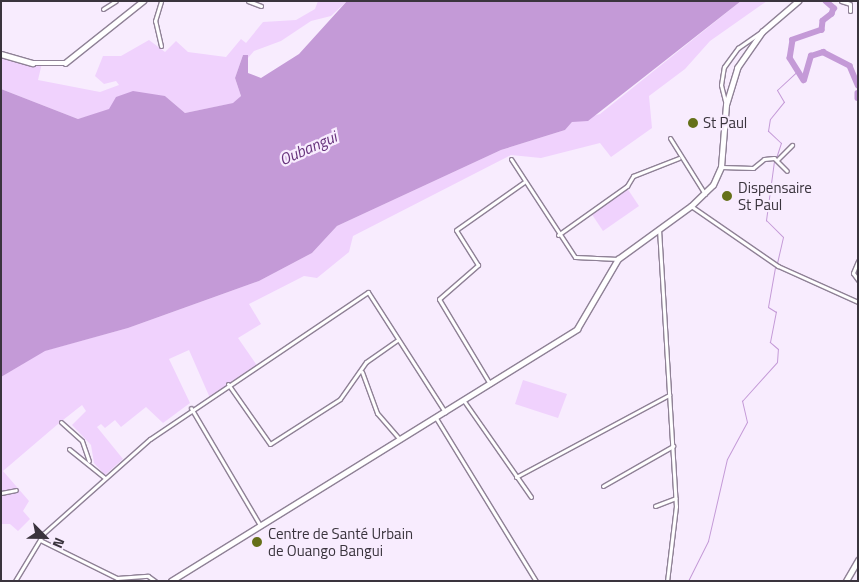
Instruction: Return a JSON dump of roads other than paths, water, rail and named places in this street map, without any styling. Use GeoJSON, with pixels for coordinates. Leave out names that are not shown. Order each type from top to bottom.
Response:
{"type":"FeatureCollection","features":[{"type":"Feature","properties":{"kind":"main road"},"geometry":{"type":"LineString","coordinates":[[1,54],[34,63],[65,63],[143,1]]}},
{"type":"Feature","properties":{"kind":"main road"},"geometry":{"type":"LineString","coordinates":[[172,581],[401,441],[577,330],[618,259],[705,194],[721,167],[726,105],[737,68],[762,32],[798,1]]}},
{"type":"Feature","properties":{"kind":"main road"},"geometry":{"type":"LineString","coordinates":[[846,581],[858,560]]}},
{"type":"Feature","properties":{"kind":"street"},"geometry":{"type":"LineString","coordinates":[[103,9],[116,1]]}},
{"type":"Feature","properties":{"kind":"street"},"geometry":{"type":"LineString","coordinates":[[161,1],[155,21],[161,46]]}},
{"type":"Feature","properties":{"kind":"street"},"geometry":{"type":"LineString","coordinates":[[248,1],[260,6]]}},
{"type":"Feature","properties":{"kind":"street"},"geometry":{"type":"LineString","coordinates":[[841,1],[850,4],[850,11]]}},
{"type":"Feature","properties":{"kind":"street"},"geometry":{"type":"LineString","coordinates":[[726,105],[721,85],[724,67],[738,48],[762,32]]}},
{"type":"Feature","properties":{"kind":"street"},"geometry":{"type":"LineString","coordinates":[[670,138],[679,158],[705,194]]}},
{"type":"Feature","properties":{"kind":"street"},"geometry":{"type":"LineString","coordinates":[[721,167],[754,168],[764,159],[776,159],[792,145]]}},
{"type":"Feature","properties":{"kind":"street"},"geometry":{"type":"LineString","coordinates":[[558,235],[627,186],[633,176],[679,158]]}},
{"type":"Feature","properties":{"kind":"street"},"geometry":{"type":"LineString","coordinates":[[511,159],[558,235],[575,257],[618,259]]}},
{"type":"Feature","properties":{"kind":"street"},"geometry":{"type":"LineString","coordinates":[[776,159],[787,171]]}},
{"type":"Feature","properties":{"kind":"street"},"geometry":{"type":"LineString","coordinates":[[490,385],[439,300],[478,265],[456,230],[524,182]]}},
{"type":"Feature","properties":{"kind":"street"},"geometry":{"type":"LineString","coordinates":[[691,206],[778,266],[858,302]]}},
{"type":"Feature","properties":{"kind":"street"},"geometry":{"type":"LineString","coordinates":[[659,229],[676,498],[667,581]]}},
{"type":"Feature","properties":{"kind":"street"},"geometry":{"type":"LineString","coordinates":[[858,260],[853,273],[858,280]]}},
{"type":"Feature","properties":{"kind":"street"},"geometry":{"type":"LineString","coordinates":[[15,581],[40,540],[105,478],[191,408],[368,292],[445,412]]}},
{"type":"Feature","properties":{"kind":"street"},"geometry":{"type":"LineString","coordinates":[[228,384],[270,444],[340,399],[362,372],[366,362],[398,340]]}},
{"type":"Feature","properties":{"kind":"street"},"geometry":{"type":"LineString","coordinates":[[362,372],[377,413],[401,441]]}},
{"type":"Feature","properties":{"kind":"street"},"geometry":{"type":"LineString","coordinates":[[516,477],[669,395]]}},
{"type":"Feature","properties":{"kind":"street"},"geometry":{"type":"LineString","coordinates":[[464,401],[531,496]]}},
{"type":"Feature","properties":{"kind":"street"},"geometry":{"type":"LineString","coordinates":[[191,408],[261,526]]}},
{"type":"Feature","properties":{"kind":"street"},"geometry":{"type":"LineString","coordinates":[[436,418],[536,581]]}},
{"type":"Feature","properties":{"kind":"street"},"geometry":{"type":"LineString","coordinates":[[61,422],[82,441],[89,461]]}},
{"type":"Feature","properties":{"kind":"street"},"geometry":{"type":"LineString","coordinates":[[603,486],[672,446]]}},
{"type":"Feature","properties":{"kind":"street"},"geometry":{"type":"LineString","coordinates":[[69,449],[89,461],[105,478]]}},
{"type":"Feature","properties":{"kind":"street"},"geometry":{"type":"LineString","coordinates":[[1,493],[16,490]]}},
{"type":"Feature","properties":{"kind":"street"},"geometry":{"type":"LineString","coordinates":[[655,506],[676,498]]}},
{"type":"Feature","properties":{"kind":"street"},"geometry":{"type":"LineString","coordinates":[[40,540],[118,578],[148,576],[155,581]]}},
{"type":"Feature","properties":{"kind":"water","name":"Oubangui"},"geometry":{"type":"Polygon","coordinates":[[[347,1],[741,1],[588,121],[572,122],[565,130],[501,150],[337,226],[312,253],[259,281],[128,328],[45,351],[1,377],[1,89],[78,119],[109,109],[116,97],[133,91],[165,96],[185,113],[233,103],[241,96],[235,78],[243,55],[248,55],[248,73],[261,78],[299,54],[347,1]]]}},
{"type":"Feature","properties":{"kind":"waterway"},"geometry":{"type":"LineString","coordinates":[[826,1],[834,8],[832,14],[823,21],[822,30],[793,40],[790,58],[804,80],[811,56],[823,52],[850,66],[858,85]]}},
{"type":"Feature","properties":{"kind":"waterway"},"geometry":{"type":"LineString","coordinates":[[776,158],[781,143],[768,131],[770,119],[784,102],[777,90],[796,72]]}},
{"type":"Feature","properties":{"kind":"waterway"},"geometry":{"type":"LineString","coordinates":[[858,93],[858,98]]}},
{"type":"Feature","properties":{"kind":"waterway"},"geometry":{"type":"LineString","coordinates":[[774,161],[766,220],[783,237],[777,263]]}},
{"type":"Feature","properties":{"kind":"waterway"},"geometry":{"type":"LineString","coordinates":[[688,581],[708,541],[727,459],[747,422],[742,401],[777,362],[778,349],[770,342],[776,312],[768,307],[775,268]]}},
{"type":"Feature","properties":{"kind":"place","name":"St Paul"},"geometry":{"type":"Point","coordinates":[693,123]}},
{"type":"Feature","properties":{"kind":"place","name":"Dispensaire St Paul"},"geometry":{"type":"Point","coordinates":[727,196]}},
{"type":"Feature","properties":{"kind":"place","name":"Centre de Santé Urbain de Ouango Bangui"},"geometry":{"type":"Point","coordinates":[257,542]}}]}
